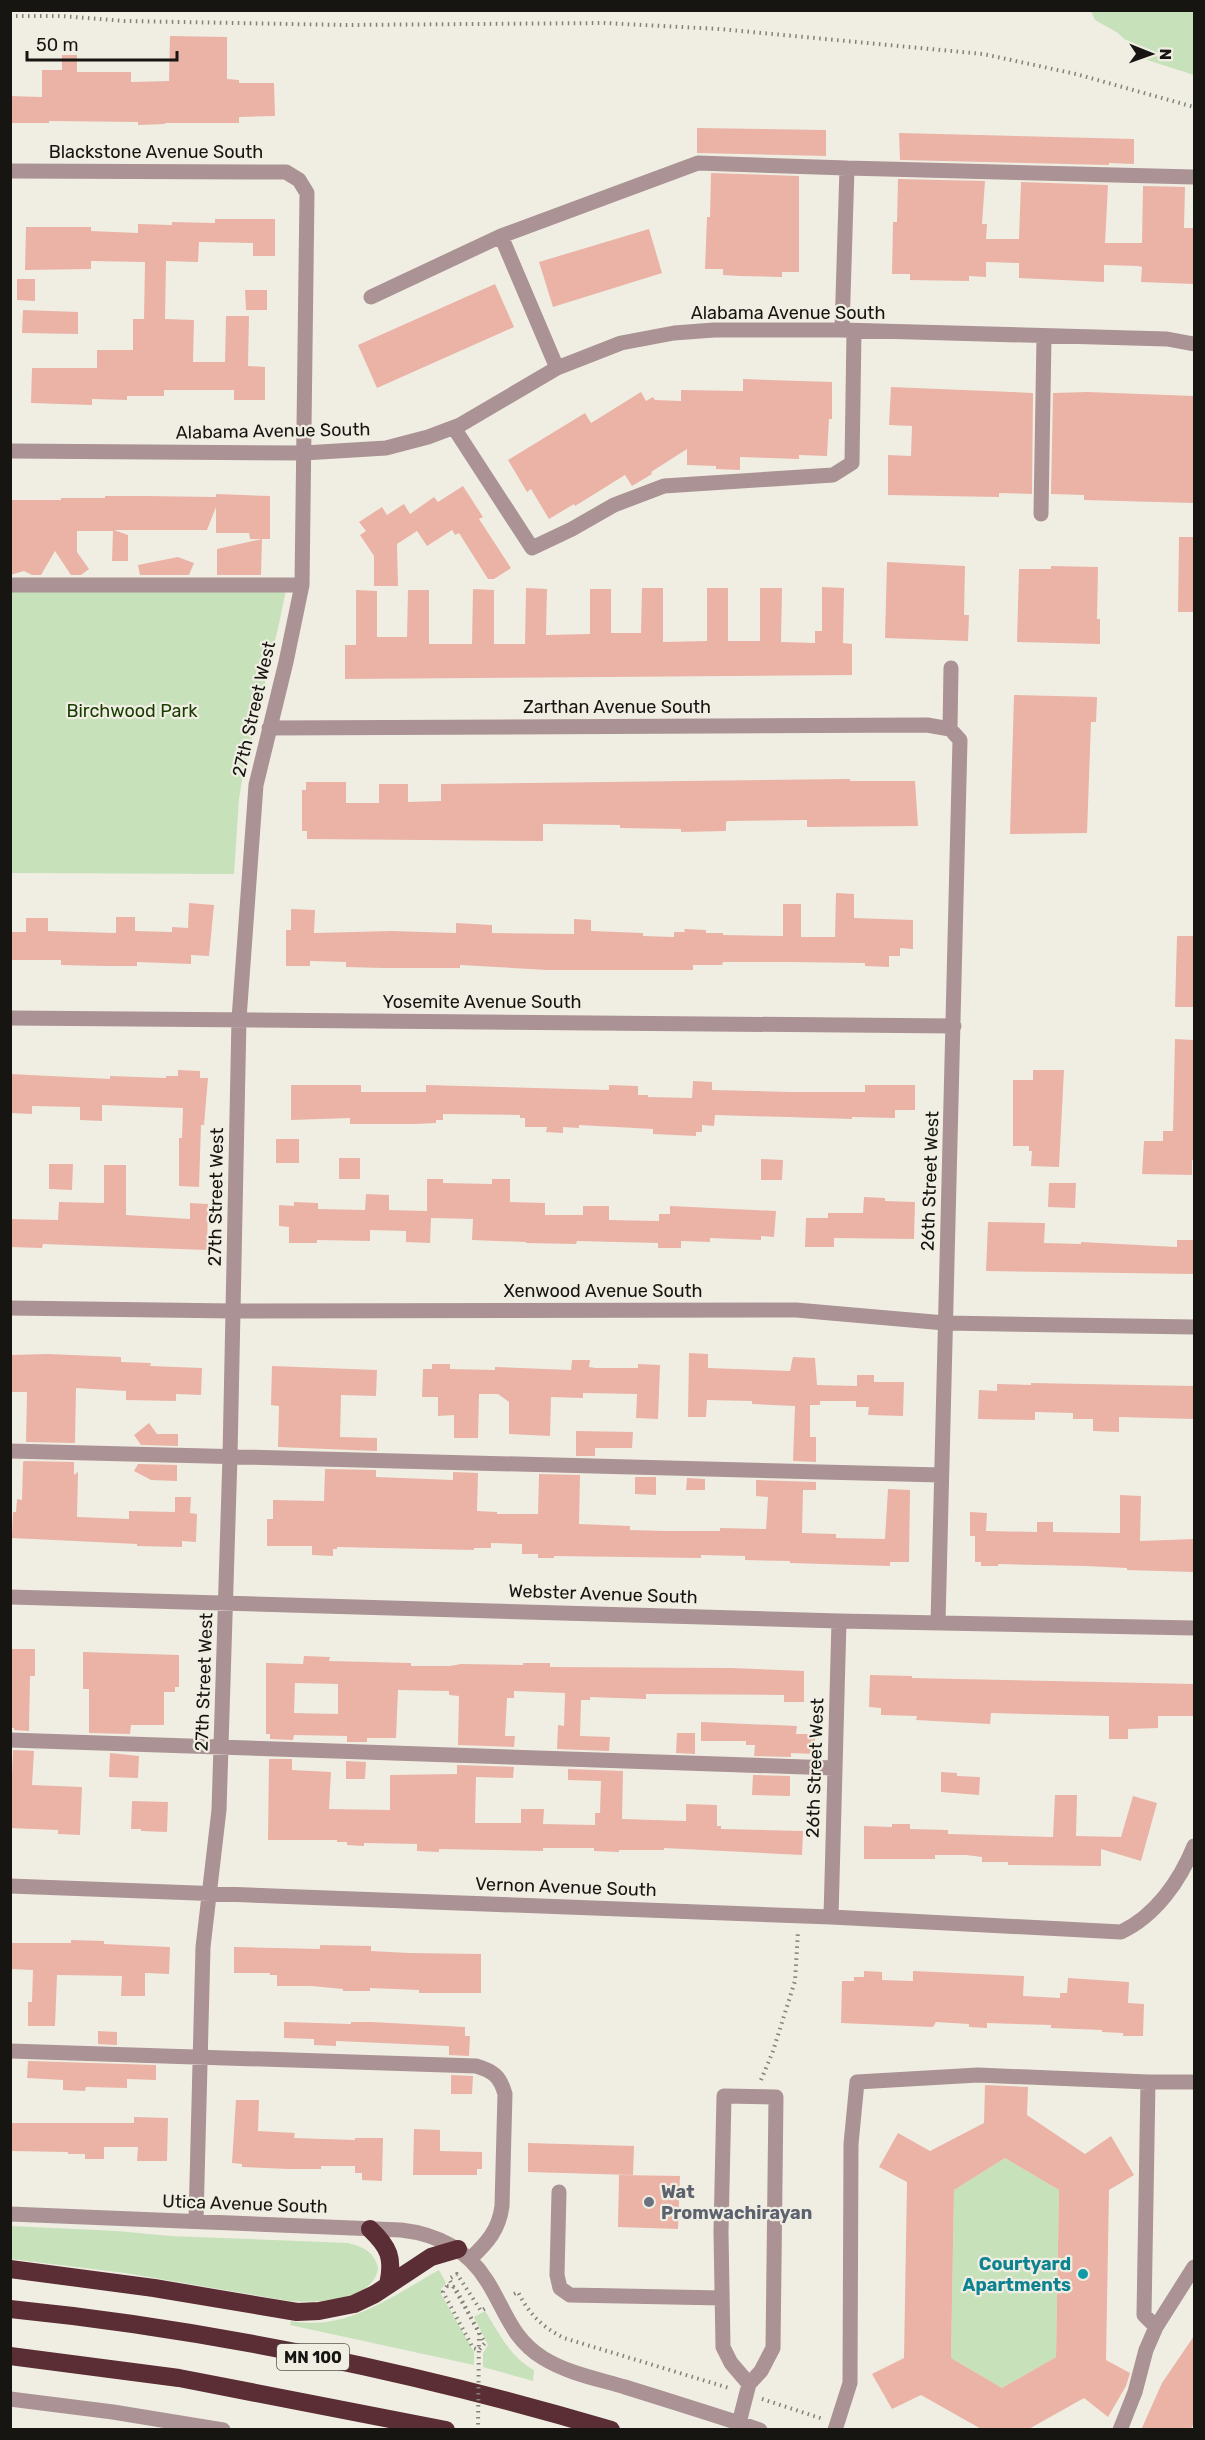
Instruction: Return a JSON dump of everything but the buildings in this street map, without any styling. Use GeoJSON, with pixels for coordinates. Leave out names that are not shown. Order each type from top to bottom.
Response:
{"type":"FeatureCollection","features":[{"type":"Feature","properties":{"kind":"highway"},"geometry":{"type":"LineString","coordinates":[[370,2229],[382,2240],[389,2253],[392,2268],[388,2285]]}},
{"type":"Feature","properties":{"kind":"highway"},"geometry":{"type":"LineString","coordinates":[[10,2269],[142,2286],[297,2312],[338,2308],[375,2294],[431,2257],[464,2254]]}},
{"type":"Feature","properties":{"kind":"highway","name":"MN 100"},"geometry":{"type":"LineString","coordinates":[[10,2309],[127,2324],[330,2361],[518,2403],[611,2430]]}},
{"type":"Feature","properties":{"kind":"highway","name":"MN 100"},"geometry":{"type":"LineString","coordinates":[[10,2356],[180,2378],[446,2430]]}},
{"type":"Feature","properties":{"kind":"highway"},"geometry":{"type":"LineString","coordinates":[[397,2420],[418,2430]]}},
{"type":"Feature","properties":{"kind":"street"},"geometry":{"type":"LineString","coordinates":[[371,297],[501,236],[698,163],[1194,177]]}},
{"type":"Feature","properties":{"kind":"street"},"geometry":{"type":"LineString","coordinates":[[454,428],[532,548],[614,505],[664,486],[833,475],[852,463],[847,168]]}},
{"type":"Feature","properties":{"kind":"street","name":"Blackstone Avenue South"},"geometry":{"type":"LineString","coordinates":[[10,171],[286,172],[299,180]]}},
{"type":"Feature","properties":{"kind":"street","name":"27th Street West"},"geometry":{"type":"LineString","coordinates":[[196,2221],[203,1947],[219,1810],[230,1456],[239,1019],[256,785],[302,585],[307,193],[299,180]]}},
{"type":"Feature","properties":{"kind":"street"},"geometry":{"type":"LineString","coordinates":[[501,236],[557,368]]}},
{"type":"Feature","properties":{"kind":"street","name":"Alabama Avenue South"},"geometry":{"type":"LineString","coordinates":[[10,451],[304,453],[386,448],[454,428],[557,368],[621,343],[675,333],[714,330],[848,331],[1167,339],[1194,344]]}},
{"type":"Feature","properties":{"kind":"street"},"geometry":{"type":"LineString","coordinates":[[1041,514],[1044,337]]}},
{"type":"Feature","properties":{"kind":"street"},"geometry":{"type":"LineString","coordinates":[[10,585],[302,585]]}},
{"type":"Feature","properties":{"kind":"street","name":"26th Street West"},"geometry":{"type":"LineString","coordinates":[[938,1623],[954,1026],[955,734],[951,668]]}},
{"type":"Feature","properties":{"kind":"street","name":"Zarthan Avenue South"},"geometry":{"type":"LineString","coordinates":[[269,728],[927,725],[955,734]]}},
{"type":"Feature","properties":{"kind":"street","name":"Yosemite Avenue South"},"geometry":{"type":"LineString","coordinates":[[10,1018],[954,1026]]}},
{"type":"Feature","properties":{"kind":"street","name":"Xenwood Avenue South"},"geometry":{"type":"LineString","coordinates":[[10,1308],[233,1311],[796,1310],[945,1323],[1194,1327]]}},
{"type":"Feature","properties":{"kind":"street"},"geometry":{"type":"LineString","coordinates":[[10,1451],[941,1475]]}},
{"type":"Feature","properties":{"kind":"street","name":"Webster Avenue South"},"geometry":{"type":"LineString","coordinates":[[10,1597],[839,1621],[1194,1628]]}},
{"type":"Feature","properties":{"kind":"street","name":"26th Street West"},"geometry":{"type":"LineString","coordinates":[[831,1917],[839,1621]]}},
{"type":"Feature","properties":{"kind":"street"},"geometry":{"type":"LineString","coordinates":[[10,1740],[834,1768]]}},
{"type":"Feature","properties":{"kind":"street","name":"Vernon Avenue South"},"geometry":{"type":"LineString","coordinates":[[10,1886],[831,1917],[1120,1932],[1138,1924],[1157,1906],[1189,1859],[1194,1846]]}},
{"type":"Feature","properties":{"kind":"street"},"geometry":{"type":"LineString","coordinates":[[10,2051],[476,2066],[490,2070],[499,2077],[505,2094],[502,2206],[496,2231],[464,2254],[487,2281],[516,2333],[543,2358],[578,2373],[760,2430]]}},
{"type":"Feature","properties":{"kind":"street"},"geometry":{"type":"LineString","coordinates":[[836,2427],[850,2383],[851,2144],[857,2082],[978,2075],[1194,2082]]}},
{"type":"Feature","properties":{"kind":"street"},"geometry":{"type":"LineString","coordinates":[[1148,2082],[1144,2315],[1156,2327]]}},
{"type":"Feature","properties":{"kind":"street"},"geometry":{"type":"LineString","coordinates":[[739,2422],[748,2389],[773,2348],[776,2097],[724,2096],[723,2348],[748,2389]]}},
{"type":"Feature","properties":{"kind":"street"},"geometry":{"type":"LineString","coordinates":[[559,2192],[556,2275],[560,2288],[570,2295],[722,2298]]}},
{"type":"Feature","properties":{"kind":"street","name":"Utica Avenue South"},"geometry":{"type":"LineString","coordinates":[[10,2214],[416,2231],[432,2235],[464,2254]]}},
{"type":"Feature","properties":{"kind":"street"},"geometry":{"type":"LineString","coordinates":[[1120,2430],[1135,2392],[1146,2350],[1156,2327],[1194,2267]]}},
{"type":"Feature","properties":{"kind":"street"},"geometry":{"type":"LineString","coordinates":[[10,2399],[223,2430]]}},
{"type":"Feature","properties":{"kind":"path"},"geometry":{"type":"LineString","coordinates":[[10,16],[61,16],[125,21],[321,24],[604,23],[720,29],[845,39],[983,54],[1076,74],[1194,107]]}},
{"type":"Feature","properties":{"kind":"path"},"geometry":{"type":"LineString","coordinates":[[753,2097],[773,2051],[795,1981],[799,1916]]}},
{"type":"Feature","properties":{"kind":"path"},"geometry":{"type":"LineString","coordinates":[[478,2430],[479,2353],[480,2342],[479,2333],[455,2287],[450,2285],[447,2286],[443,2292],[473,2348],[479,2350],[484,2347],[485,2343],[479,2333],[457,2293],[452,2283],[449,2279],[458,2274],[481,2311]]}},
{"type":"Feature","properties":{"kind":"path"},"geometry":{"type":"LineString","coordinates":[[518,2292],[536,2320],[547,2330],[564,2338],[748,2389],[836,2427]]}},
{"type":"Feature","properties":{"kind":"green space"},"geometry":{"type":"Polygon","coordinates":[[[1091,11],[1194,11],[1194,75],[1144,59],[1118,33],[1095,20],[1091,11]]]}},
{"type":"Feature","properties":{"kind":"green space","name":"Birchwood Park"},"geometry":{"type":"Polygon","coordinates":[[[11,590],[286,590],[243,774],[234,874],[11,873],[11,590]]]}},
{"type":"Feature","properties":{"kind":"green space"},"geometry":{"type":"Polygon","coordinates":[[[1005,2158],[1059,2190],[1056,2357],[1002,2388],[951,2358],[954,2190],[1005,2158]]]}},
{"type":"Feature","properties":{"kind":"green space"},"geometry":{"type":"Polygon","coordinates":[[[11,2226],[171,2236],[348,2243],[371,2254],[378,2268],[374,2279],[366,2288],[355,2294],[328,2300],[289,2301],[125,2273],[11,2259],[11,2226]]]}},
{"type":"Feature","properties":{"kind":"green space"},"geometry":{"type":"Polygon","coordinates":[[[439,2270],[446,2283],[441,2289],[441,2294],[474,2352],[474,2365],[290,2325],[291,2321],[311,2323],[331,2321],[369,2309],[439,2270]]]}},
{"type":"Feature","properties":{"kind":"green space"},"geometry":{"type":"Polygon","coordinates":[[[485,2311],[511,2351],[534,2370],[533,2381],[483,2367],[483,2353],[488,2345],[474,2317],[485,2311]]]}},
{"type":"Feature","properties":{"kind":"place","name":"Wat Promwachirayan"},"geometry":{"type":"Point","coordinates":[649,2202]}},
{"type":"Feature","properties":{"kind":"place","name":"Courtyard Apartments"},"geometry":{"type":"Point","coordinates":[1083,2274]}}]}
